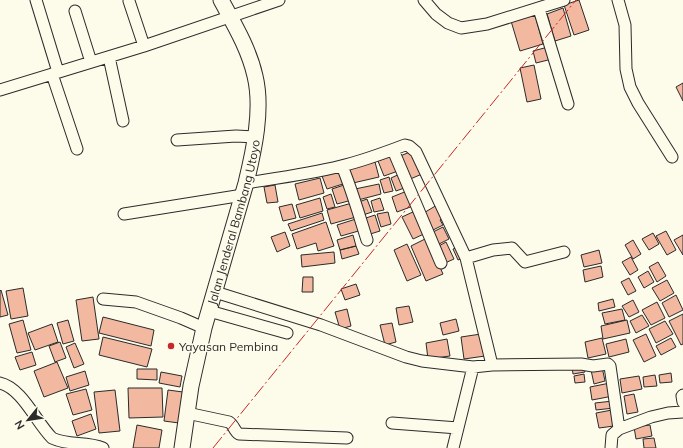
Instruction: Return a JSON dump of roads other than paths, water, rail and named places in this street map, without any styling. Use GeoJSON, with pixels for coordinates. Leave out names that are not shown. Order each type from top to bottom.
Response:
{"type":"FeatureCollection","features":[{"type":"Feature","properties":{"kind":"street"},"geometry":{"type":"LineString","coordinates":[[36,0],[77,149]]}},
{"type":"Feature","properties":{"kind":"street","name":"Jalan Jenderal Bambang Utoyo"},"geometry":{"type":"LineString","coordinates":[[182,448],[187,413],[204,328],[244,189],[256,137],[258,118],[255,77],[245,47],[221,0]]}},
{"type":"Feature","properties":{"kind":"street"},"geometry":{"type":"LineString","coordinates":[[0,90],[144,46],[279,0]]}},
{"type":"Feature","properties":{"kind":"street"},"geometry":{"type":"LineString","coordinates":[[424,0],[436,14],[448,23],[461,28],[487,24],[564,0]]}},
{"type":"Feature","properties":{"kind":"street"},"geometry":{"type":"LineString","coordinates":[[618,0],[625,25],[626,69],[630,87],[638,103],[672,157]]}},
{"type":"Feature","properties":{"kind":"street"},"geometry":{"type":"LineString","coordinates":[[129,1],[144,46]]}},
{"type":"Feature","properties":{"kind":"street"},"geometry":{"type":"LineString","coordinates":[[539,9],[568,104]]}},
{"type":"Feature","properties":{"kind":"street"},"geometry":{"type":"LineString","coordinates":[[75,11],[91,62]]}},
{"type":"Feature","properties":{"kind":"street"},"geometry":{"type":"LineString","coordinates":[[109,57],[123,121]]}},
{"type":"Feature","properties":{"kind":"street"},"geometry":{"type":"LineString","coordinates":[[177,140],[236,136],[256,137]]}},
{"type":"Feature","properties":{"kind":"street"},"geometry":{"type":"LineString","coordinates":[[124,214],[244,189],[342,166],[409,146],[416,152],[466,258],[492,365]]}},
{"type":"Feature","properties":{"kind":"street"},"geometry":{"type":"LineString","coordinates":[[392,150],[441,263]]}},
{"type":"Feature","properties":{"kind":"street"},"geometry":{"type":"LineString","coordinates":[[342,166],[352,191],[367,240]]}},
{"type":"Feature","properties":{"kind":"street"},"geometry":{"type":"LineString","coordinates":[[466,258],[493,250],[512,248],[525,262],[564,252]]}},
{"type":"Feature","properties":{"kind":"street"},"geometry":{"type":"LineString","coordinates":[[214,292],[321,325],[406,357],[422,361],[473,367],[492,365],[581,364],[593,366],[608,364],[610,366],[619,429]]}},
{"type":"Feature","properties":{"kind":"street"},"geometry":{"type":"LineString","coordinates":[[103,299],[136,302],[174,315],[204,328]]}},
{"type":"Feature","properties":{"kind":"street"},"geometry":{"type":"LineString","coordinates":[[209,311],[287,332]]}},
{"type":"Feature","properties":{"kind":"street"},"geometry":{"type":"LineString","coordinates":[[453,448],[473,367]]}},
{"type":"Feature","properties":{"kind":"street"},"geometry":{"type":"LineString","coordinates":[[0,384],[7,385],[16,392],[45,432],[52,438],[59,442],[92,444],[103,448]]}},
{"type":"Feature","properties":{"kind":"street"},"geometry":{"type":"LineString","coordinates":[[683,395],[683,402]]}},
{"type":"Feature","properties":{"kind":"street"},"geometry":{"type":"LineString","coordinates":[[611,448],[612,435],[619,429],[662,414],[683,412]]}},
{"type":"Feature","properties":{"kind":"street"},"geometry":{"type":"LineString","coordinates":[[187,413],[230,422],[239,434],[347,438]]}},
{"type":"Feature","properties":{"kind":"street"},"geometry":{"type":"LineString","coordinates":[[392,423],[458,428]]}},
{"type":"Feature","properties":{"kind":"place","name":"Yayasan Pembina"},"geometry":{"type":"Point","coordinates":[171,346]}}]}
